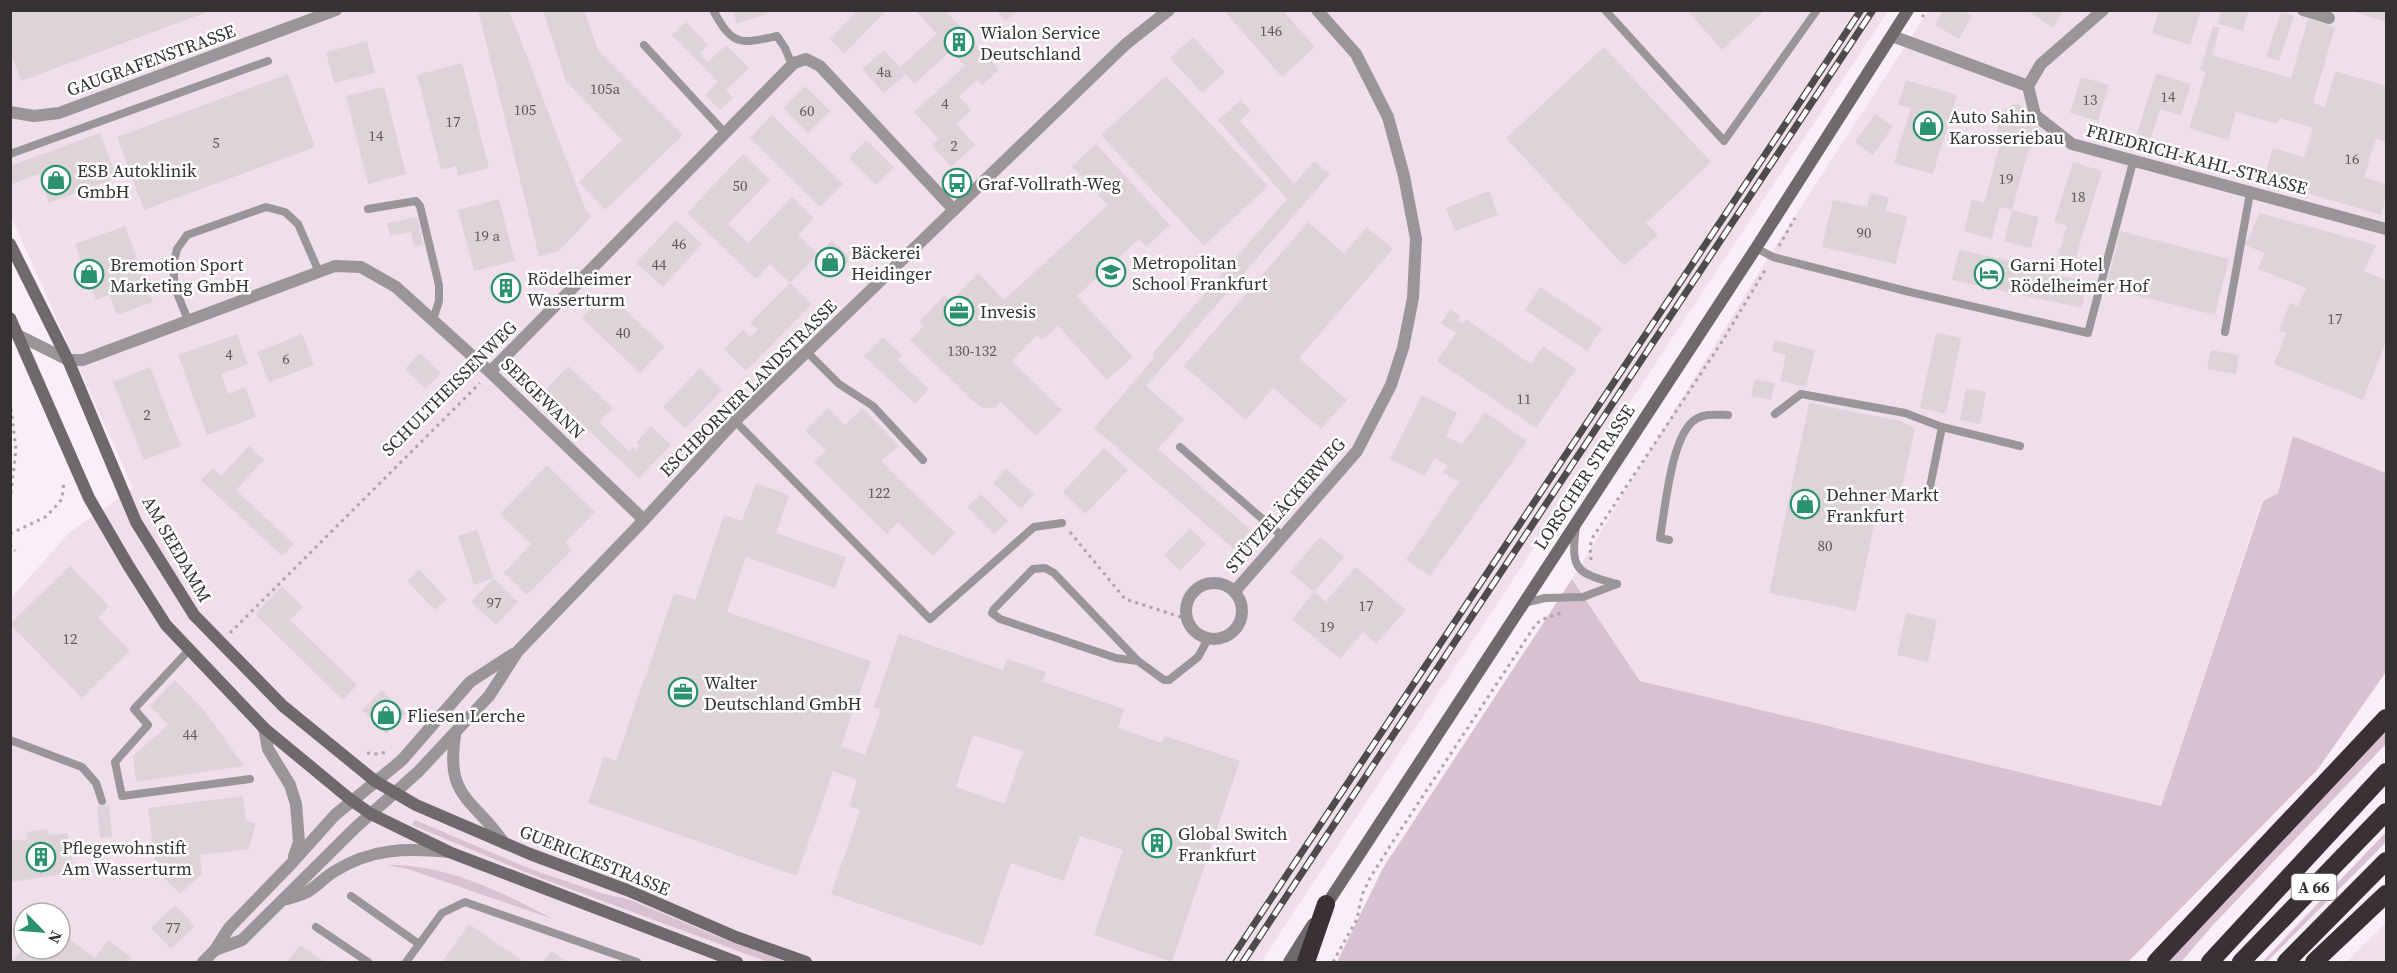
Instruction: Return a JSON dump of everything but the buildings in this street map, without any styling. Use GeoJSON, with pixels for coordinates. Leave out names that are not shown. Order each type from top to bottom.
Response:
{"type":"FeatureCollection","features":[{"type":"Feature","properties":{"kind":"highway"},"geometry":{"type":"LineString","coordinates":[[2156,963],[2386,718]]}},
{"type":"Feature","properties":{"kind":"highway"},"geometry":{"type":"LineString","coordinates":[[2210,963],[2386,772]]}},
{"type":"Feature","properties":{"kind":"highway","name":"A 66"},"geometry":{"type":"LineString","coordinates":[[2241,963],[2386,812]]}},
{"type":"Feature","properties":{"kind":"highway","name":"A 66"},"geometry":{"type":"LineString","coordinates":[[2286,963],[2386,861]]}},
{"type":"Feature","properties":{"kind":"highway"},"geometry":{"type":"LineString","coordinates":[[2314,963],[2386,894]]}},
{"type":"Feature","properties":{"kind":"highway"},"geometry":{"type":"LineString","coordinates":[[1306,963],[1326,904]]}},
{"type":"Feature","properties":{"kind":"main road","name":"LORSCHER STRASSE"},"geometry":{"type":"LineString","coordinates":[[1289,963],[1756,248],[1908,10]]}},
{"type":"Feature","properties":{"kind":"main road","name":"AM SEEDAMM"},"geometry":{"type":"LineString","coordinates":[[10,244],[68,360],[136,522],[194,615],[283,706],[375,781]]}},
{"type":"Feature","properties":{"kind":"main road"},"geometry":{"type":"LineString","coordinates":[[10,318],[89,498],[166,625],[264,728],[371,814],[449,852],[737,963]]}},
{"type":"Feature","properties":{"kind":"main road","name":"GUERICKESTRASSE"},"geometry":{"type":"LineString","coordinates":[[375,781],[442,817],[627,890],[736,937],[806,963]]}},
{"type":"Feature","properties":{"kind":"street","name":"GAUGRAFENSTRASSE"},"geometry":{"type":"LineString","coordinates":[[10,111],[34,116],[59,113],[322,13],[336,10]]}},
{"type":"Feature","properties":{"kind":"street","name":"ESCHBORNER LANDSTRASSE"},"geometry":{"type":"LineString","coordinates":[[215,950],[242,940],[371,814],[396,794],[455,735],[489,696],[518,651],[735,421],[1126,44],[1169,10]]}},
{"type":"Feature","properties":{"kind":"street","name":"STÜTZELÄCKERWEG"},"geometry":{"type":"LineString","coordinates":[[1235,591],[1357,451],[1391,386],[1403,348],[1413,298],[1416,239],[1404,176],[1388,117],[1356,54],[1317,10]]}},
{"type":"Feature","properties":{"kind":"street"},"geometry":{"type":"LineString","coordinates":[[1892,36],[2028,86],[2041,64],[2103,10]]}},
{"type":"Feature","properties":{"kind":"street"},"geometry":{"type":"LineString","coordinates":[[2303,10],[2329,18]]}},
{"type":"Feature","properties":{"kind":"street","name":"SCHULTHEISSENWEG"},"geometry":{"type":"LineString","coordinates":[[490,372],[792,64],[806,59],[820,66],[954,210]]}},
{"type":"Feature","properties":{"kind":"street","name":"FRIEDRICH-KAHL-STRASSE"},"geometry":{"type":"LineString","coordinates":[[2028,86],[2035,115],[2072,144],[2386,229]]}},
{"type":"Feature","properties":{"kind":"street","name":"SEEGEWANN"},"geometry":{"type":"LineString","coordinates":[[68,360],[83,360],[335,266],[361,267],[396,286],[490,372],[644,520]]}},
{"type":"Feature","properties":{"kind":"street"},"geometry":{"type":"LineString","coordinates":[[18,335],[68,360]]}},
{"type":"Feature","properties":{"kind":"street","name":"STÜTZELÄCKERWEG"},"geometry":{"type":"LineString","coordinates":[[1187,619],[1187,603],[1196,590],[1206,584],[1225,585],[1235,591],[1241,602],[1241,618],[1236,629],[1224,638],[1208,639]]}},
{"type":"Feature","properties":{"kind":"street"},"geometry":{"type":"LineString","coordinates":[[1187,619],[1193,630],[1208,639]]}},
{"type":"Feature","properties":{"kind":"street","name":"ESCHBORNER LANDSTRASSE"},"geometry":{"type":"LineString","coordinates":[[203,963],[215,950],[229,928],[351,800],[402,760],[470,682],[518,651]]}},
{"type":"Feature","properties":{"kind":"street","name":"ESCHBORNER LANDSTRASSE"},"geometry":{"type":"LineString","coordinates":[[264,728],[268,749],[291,785],[296,804],[299,842],[291,864]]}},
{"type":"Feature","properties":{"kind":"street"},"geometry":{"type":"LineString","coordinates":[[455,735],[453,764],[456,783],[464,797],[492,824],[504,843]]}},
{"type":"Feature","properties":{"kind":"street","name":"ESCHBORNER LANDSTRASSE"},"geometry":{"type":"LineString","coordinates":[[283,900],[306,893],[333,871],[388,850],[415,849],[449,852]]}},
{"type":"Feature","properties":{"kind":"lane"},"geometry":{"type":"LineString","coordinates":[[714,10],[723,28],[737,40],[756,41],[777,36],[792,64]]}},
{"type":"Feature","properties":{"kind":"lane"},"geometry":{"type":"LineString","coordinates":[[1605,10],[1724,141],[1817,10]]}},
{"type":"Feature","properties":{"kind":"lane"},"geometry":{"type":"LineString","coordinates":[[644,45],[725,133]]}},
{"type":"Feature","properties":{"kind":"lane"},"geometry":{"type":"LineString","coordinates":[[10,154],[268,61]]}},
{"type":"Feature","properties":{"kind":"lane"},"geometry":{"type":"LineString","coordinates":[[1756,248],[1773,257],[1910,292],[2088,333],[2133,162]]}},
{"type":"Feature","properties":{"kind":"lane"},"geometry":{"type":"LineString","coordinates":[[2225,332],[2250,193]]}},
{"type":"Feature","properties":{"kind":"lane"},"geometry":{"type":"LineString","coordinates":[[368,209],[416,201],[420,206],[439,285],[439,302],[433,320]]}},
{"type":"Feature","properties":{"kind":"lane"},"geometry":{"type":"LineString","coordinates":[[188,320],[175,288],[173,266],[177,249],[187,235],[266,207],[285,212],[298,224],[320,272]]}},
{"type":"Feature","properties":{"kind":"lane"},"geometry":{"type":"LineString","coordinates":[[807,352],[839,384],[873,405],[923,460]]}},
{"type":"Feature","properties":{"kind":"lane"},"geometry":{"type":"LineString","coordinates":[[1775,414],[1801,394],[1905,413],[1942,427],[2020,446]]}},
{"type":"Feature","properties":{"kind":"lane"},"geometry":{"type":"LineString","coordinates":[[1669,540],[1660,538],[1674,460],[1683,434],[1695,419],[1728,415]]}},
{"type":"Feature","properties":{"kind":"lane"},"geometry":{"type":"LineString","coordinates":[[735,421],[930,619],[1034,527],[1062,523]]}},
{"type":"Feature","properties":{"kind":"lane"},"geometry":{"type":"LineString","coordinates":[[1929,492],[1942,427]]}},
{"type":"Feature","properties":{"kind":"lane"},"geometry":{"type":"LineString","coordinates":[[1180,447],[1282,537]]}},
{"type":"Feature","properties":{"kind":"lane"},"geometry":{"type":"LineString","coordinates":[[1524,603],[1545,598],[1583,597],[1617,584],[1585,574],[1577,565],[1573,553],[1577,521]]}},
{"type":"Feature","properties":{"kind":"lane"},"geometry":{"type":"LineString","coordinates":[[1138,661],[1106,655],[1000,620],[992,613],[1033,569],[1045,568],[1054,573],[1138,661],[1164,680],[1169,680],[1198,657],[1208,639]]}},
{"type":"Feature","properties":{"kind":"lane"},"geometry":{"type":"LineString","coordinates":[[189,650],[134,709],[148,725],[115,762],[122,796],[250,779]]}},
{"type":"Feature","properties":{"kind":"lane"},"geometry":{"type":"LineString","coordinates":[[10,740],[82,767],[96,783],[102,801]]}},
{"type":"Feature","properties":{"kind":"lane"},"geometry":{"type":"LineString","coordinates":[[351,896],[419,945]]}},
{"type":"Feature","properties":{"kind":"lane"},"geometry":{"type":"LineString","coordinates":[[406,963],[442,913],[465,902],[637,963]]}},
{"type":"Feature","properties":{"kind":"lane"},"geometry":{"type":"LineString","coordinates":[[316,927],[368,963]]}},
{"type":"Feature","properties":{"kind":"path"},"geometry":{"type":"LineString","coordinates":[[1906,42],[1927,10]]}},
{"type":"Feature","properties":{"kind":"path"},"geometry":{"type":"LineString","coordinates":[[1593,564],[1590,554],[1593,537],[1723,340],[1796,218]]}},
{"type":"Feature","properties":{"kind":"path","name":"SCHULTHEISSENWEG"},"geometry":{"type":"LineString","coordinates":[[221,644],[490,372]]}},
{"type":"Feature","properties":{"kind":"path"},"geometry":{"type":"LineString","coordinates":[[10,401],[16,449],[10,502]]}},
{"type":"Feature","properties":{"kind":"path"},"geometry":{"type":"LineString","coordinates":[[10,534],[47,516],[62,499],[64,480]]}},
{"type":"Feature","properties":{"kind":"path"},"geometry":{"type":"LineString","coordinates":[[1062,523],[1125,599],[1187,619]]}},
{"type":"Feature","properties":{"kind":"path"},"geometry":{"type":"LineString","coordinates":[[10,544],[15,551]]}},
{"type":"Feature","properties":{"kind":"path"},"geometry":{"type":"LineString","coordinates":[[1333,963],[1357,919],[1362,894],[1370,878],[1536,624],[1543,619],[1570,610]]}},
{"type":"Feature","properties":{"kind":"path"},"geometry":{"type":"LineString","coordinates":[[359,752],[375,754],[390,751]]}},
{"type":"Feature","properties":{"kind":"shaded area"},"geometry":{"type":"Polygon","coordinates":[[[10,11],[1888,11],[1261,962],[11,962],[11,598],[69,533],[133,488],[11,217],[10,11]]]}},
{"type":"Feature","properties":{"kind":"shaded area"},"geometry":{"type":"Polygon","coordinates":[[[1928,11],[2386,11],[2386,473],[2293,436],[2278,493],[2262,501],[2161,806],[1640,681],[1572,579],[1767,259],[1928,11]]]}},
{"type":"Feature","properties":{"kind":"shaded area"},"geometry":{"type":"Polygon","coordinates":[[[2293,436],[2386,473],[2386,672],[2318,769],[2128,962],[1337,962],[1383,868],[1572,579],[1640,681],[2161,806],[2263,501],[2278,493],[2293,436]]]}},
{"type":"Feature","properties":{"kind":"shaded area"},"geometry":{"type":"Polygon","coordinates":[[[2386,727],[2386,744],[2214,924],[2181,962],[2167,962],[2386,727]]]}},
{"type":"Feature","properties":{"kind":"shaded area"},"geometry":{"type":"Polygon","coordinates":[[[415,820],[533,870],[604,894],[628,899],[786,962],[768,962],[535,876],[412,825],[415,820]]]}},
{"type":"Feature","properties":{"kind":"shaded area"},"geometry":{"type":"Polygon","coordinates":[[[2386,832],[2386,842],[2267,962],[2262,962],[2386,832]]]}},
{"type":"Feature","properties":{"kind":"shaded area"},"geometry":{"type":"Polygon","coordinates":[[[386,865],[409,866],[452,874],[493,889],[553,919],[408,869],[386,865]]]}},
{"type":"Feature","properties":{"kind":"shaded area"},"geometry":{"type":"Polygon","coordinates":[[[2386,923],[2386,962],[2346,962],[2386,923]]]}},
{"type":"Feature","properties":{"kind":"railway"},"geometry":{"type":"LineString","coordinates":[[1229,962],[1861,10]]}},
{"type":"Feature","properties":{"kind":"railway"},"geometry":{"type":"LineString","coordinates":[[1243,962],[1873,10]]}},
{"type":"Feature","properties":{"kind":"place","name":"Wialon Service Deutschland"},"geometry":{"type":"Point","coordinates":[959,42]}},
{"type":"Feature","properties":{"kind":"place","name":"Auto Sahin Karosseriebau"},"geometry":{"type":"Point","coordinates":[1928,126]}},
{"type":"Feature","properties":{"kind":"place","name":"ESB Autoklinik GmbH"},"geometry":{"type":"Point","coordinates":[56,180]}},
{"type":"Feature","properties":{"kind":"place","name":"Graf-Vollrath-Weg"},"geometry":{"type":"Point","coordinates":[957,183]}},
{"type":"Feature","properties":{"kind":"place","name":"Bäckerei Heidinger"},"geometry":{"type":"Point","coordinates":[830,262]}},
{"type":"Feature","properties":{"kind":"place","name":"Metropolitan School Frankfurt"},"geometry":{"type":"Point","coordinates":[1111,272]}},
{"type":"Feature","properties":{"kind":"place","name":"Bremotion Sport Marketing GmbH"},"geometry":{"type":"Point","coordinates":[89,274]}},
{"type":"Feature","properties":{"kind":"place","name":"Garni Hotel Rödelheimer Hof"},"geometry":{"type":"Point","coordinates":[1989,274]}},
{"type":"Feature","properties":{"kind":"place","name":"Rödelheimer Wasserturm"},"geometry":{"type":"Point","coordinates":[506,288]}},
{"type":"Feature","properties":{"kind":"place","name":"Invesis"},"geometry":{"type":"Point","coordinates":[959,311]}},
{"type":"Feature","properties":{"kind":"place","name":"Dehner Markt Frankfurt"},"geometry":{"type":"Point","coordinates":[1805,504]}},
{"type":"Feature","properties":{"kind":"place","name":"Walter Deutschland GmbH"},"geometry":{"type":"Point","coordinates":[683,692]}},
{"type":"Feature","properties":{"kind":"place","name":"Fliesen Lerche"},"geometry":{"type":"Point","coordinates":[386,715]}},
{"type":"Feature","properties":{"kind":"place","name":"Global Switch Frankfurt"},"geometry":{"type":"Point","coordinates":[1157,843]}},
{"type":"Feature","properties":{"kind":"place","name":"Pflegewohnstift Am Wasserturm"},"geometry":{"type":"Point","coordinates":[41,857]}}]}
